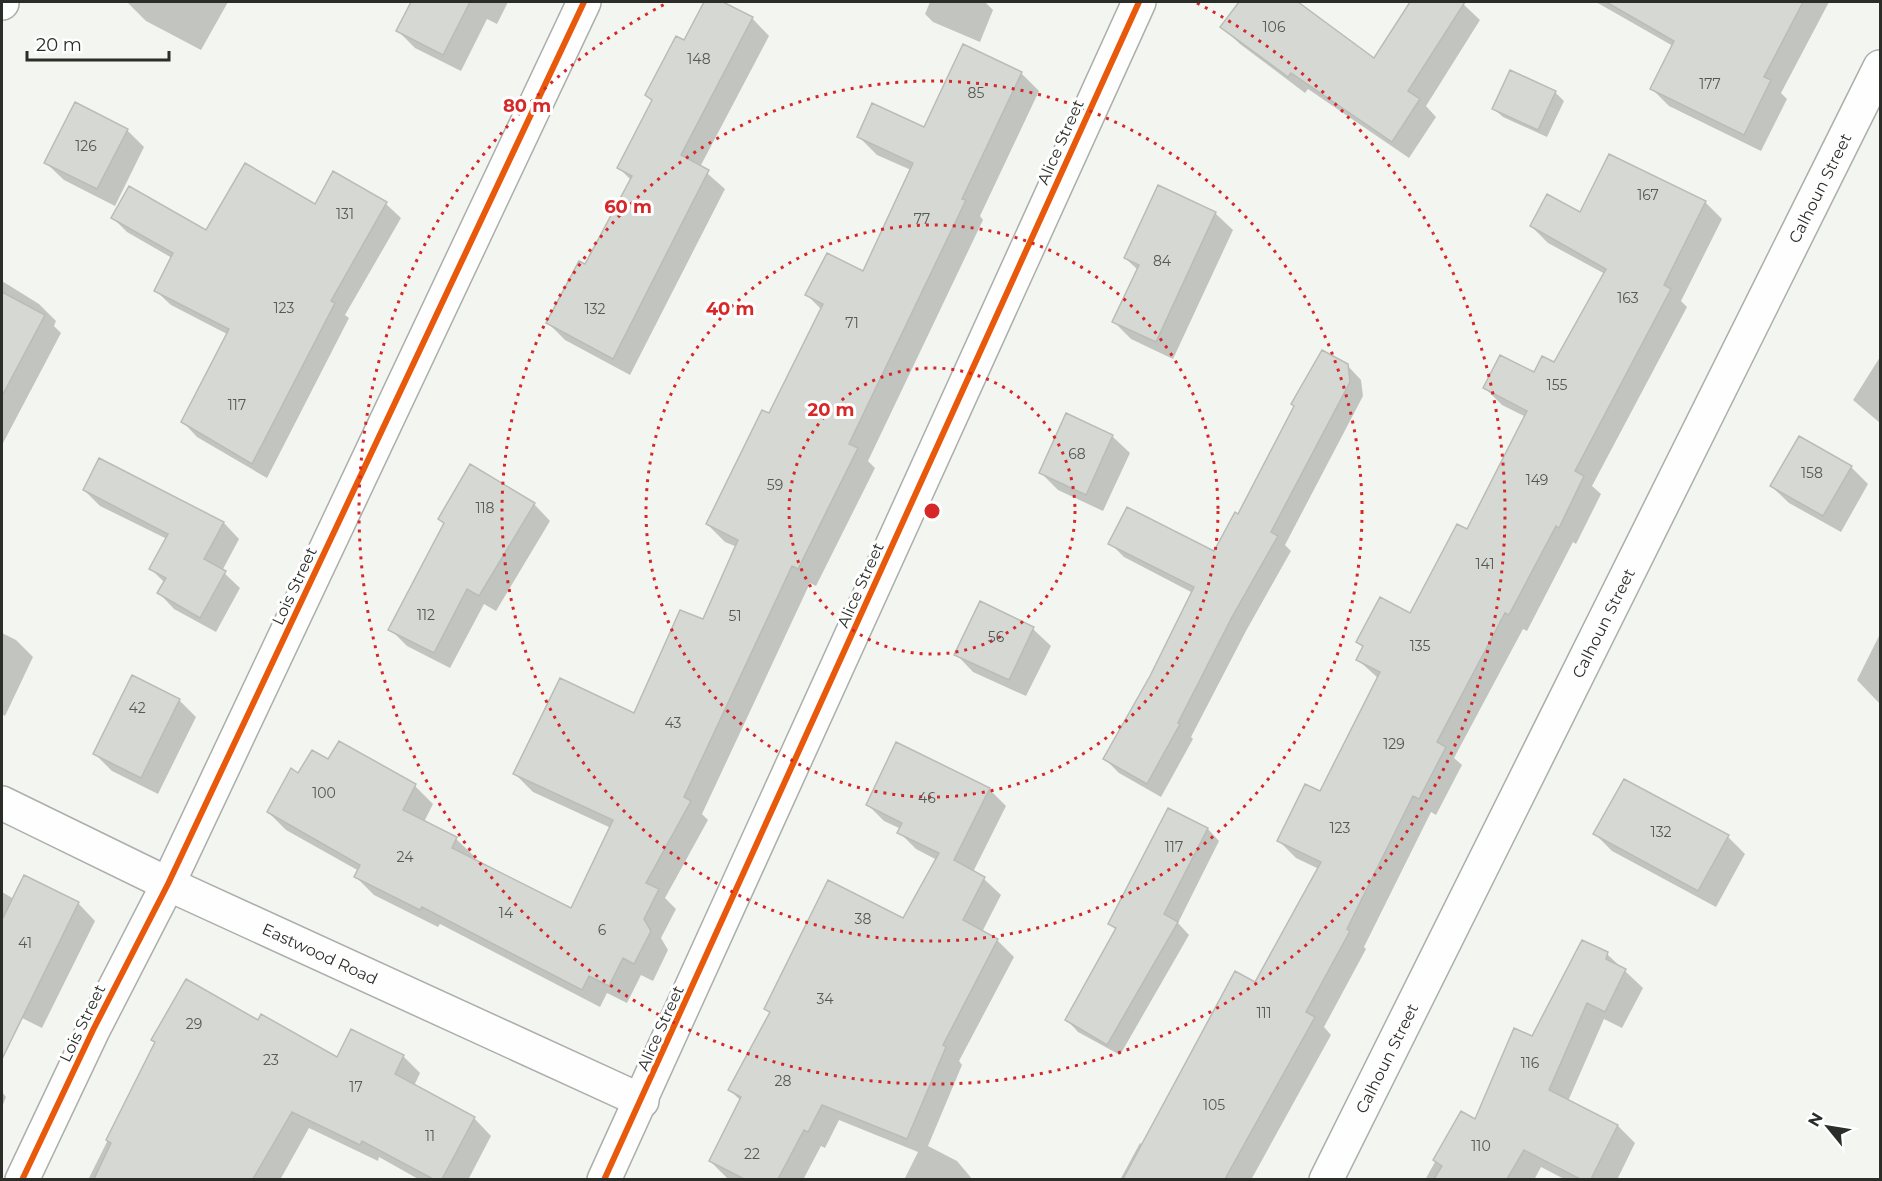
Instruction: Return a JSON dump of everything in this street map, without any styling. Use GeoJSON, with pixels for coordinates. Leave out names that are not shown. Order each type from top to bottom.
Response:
{"type":"FeatureCollection","features":[{"type":"Feature","properties":{"kind":"street","name":"Lois Street"},"geometry":{"type":"LineString","coordinates":[[22,1179],[93,1030],[168,884],[585,2]]}},
{"type":"Feature","properties":{"kind":"street","name":"Alice Street"},"geometry":{"type":"LineString","coordinates":[[604,1179],[642,1101],[1139,2]]}},
{"type":"Feature","properties":{"kind":"street","name":"Calhoun Street"},"geometry":{"type":"LineString","coordinates":[[1326,1179],[1881,67]]}},
{"type":"Feature","properties":{"kind":"street","name":"Eastwood Road"},"geometry":{"type":"LineString","coordinates":[[2,803],[168,884],[642,1101]]}},
{"type":"Feature","properties":{"kind":"building"},"geometry":{"type":"Polygon","coordinates":[[[411,2],[470,2],[443,55],[396,31],[411,2]]]}},
{"type":"Feature","properties":{"kind":"building"},"geometry":{"type":"Polygon","coordinates":[[[704,2],[723,2],[753,17],[681,155],[709,170],[613,359],[546,323],[579,261],[585,264],[632,176],[617,168],[652,100],[645,95],[676,36],[684,40],[704,2]]]}},
{"type":"Feature","properties":{"kind":"building"},"geometry":{"type":"Polygon","coordinates":[[[1239,2],[1298,2],[1374,58],[1410,2],[1465,2],[1408,91],[1420,99],[1392,142],[1291,73],[1288,77],[1220,27],[1239,2]]]}},
{"type":"Feature","properties":{"kind":"building"},"geometry":{"type":"Polygon","coordinates":[[[1606,2],[1803,2],[1764,77],[1771,80],[1744,135],[1650,89],[1674,41],[1606,2]]]}},
{"type":"Feature","properties":{"kind":"building"},"geometry":{"type":"Polygon","coordinates":[[[963,44],[1022,72],[962,199],[966,200],[849,444],[858,448],[798,569],[792,566],[684,797],[691,801],[646,883],[659,889],[644,919],[651,931],[634,964],[623,958],[609,986],[589,976],[582,990],[422,907],[420,910],[354,877],[360,865],[267,812],[291,768],[298,773],[312,750],[328,759],[339,741],[416,784],[403,810],[457,837],[452,848],[571,908],[613,820],[513,774],[560,678],[634,713],[680,610],[703,619],[738,540],[706,524],[762,410],[769,413],[823,304],[805,295],[827,253],[863,271],[913,163],[857,137],[872,103],[924,127],[963,44]]]}},
{"type":"Feature","properties":{"kind":"building"},"geometry":{"type":"Polygon","coordinates":[[[1510,70],[1556,91],[1538,130],[1492,109],[1510,70]]]}},
{"type":"Feature","properties":{"kind":"building"},"geometry":{"type":"Polygon","coordinates":[[[75,102],[128,129],[97,189],[44,163],[75,102]]]}},
{"type":"Feature","properties":{"kind":"building"},"geometry":{"type":"Polygon","coordinates":[[[1609,154],[1706,201],[1664,285],[1671,289],[1575,471],[1584,476],[1559,528],[1556,526],[1509,615],[1505,613],[1437,742],[1446,747],[1419,799],[1413,796],[1347,929],[1350,931],[1306,1012],[1315,1017],[1225,1179],[1123,1179],[1235,971],[1255,982],[1321,862],[1277,841],[1305,784],[1320,791],[1380,672],[1356,660],[1363,646],[1356,642],[1380,597],[1410,613],[1457,524],[1467,529],[1527,411],[1483,388],[1500,355],[1534,372],[1542,356],[1554,362],[1606,269],[1530,226],[1547,194],[1580,212],[1609,154]]]}},
{"type":"Feature","properties":{"kind":"building"},"geometry":{"type":"Polygon","coordinates":[[[245,163],[315,204],[333,171],[387,202],[331,301],[335,303],[252,464],[181,422],[229,329],[154,291],[173,253],[111,218],[129,186],[206,230],[245,163]]]}},
{"type":"Feature","properties":{"kind":"building"},"geometry":{"type":"Polygon","coordinates":[[[1158,185],[1216,212],[1156,342],[1112,322],[1139,265],[1124,258],[1158,185]]]}},
{"type":"Feature","properties":{"kind":"building"},"geometry":{"type":"Polygon","coordinates":[[[2,292],[45,315],[2,396],[2,292]]]}},
{"type":"Feature","properties":{"kind":"building"},"geometry":{"type":"Polygon","coordinates":[[[1322,350],[1348,364],[1350,382],[1271,532],[1278,536],[1232,617],[1178,723],[1180,724],[1147,784],[1103,759],[1150,676],[1194,587],[1108,544],[1127,507],[1214,551],[1235,512],[1238,514],[1294,406],[1291,404],[1322,350]]]}},
{"type":"Feature","properties":{"kind":"building"},"geometry":{"type":"Polygon","coordinates":[[[1066,413],[1113,435],[1086,495],[1039,473],[1066,413]]]}},
{"type":"Feature","properties":{"kind":"building"},"geometry":{"type":"Polygon","coordinates":[[[1799,436],[1852,466],[1823,516],[1770,486],[1799,436]]]}},
{"type":"Feature","properties":{"kind":"building"},"geometry":{"type":"Polygon","coordinates":[[[99,458],[224,522],[204,559],[226,571],[200,618],[157,593],[166,578],[149,569],[168,534],[83,490],[99,458]]]}},
{"type":"Feature","properties":{"kind":"building"},"geometry":{"type":"Polygon","coordinates":[[[470,464],[535,503],[479,596],[467,589],[434,653],[388,630],[444,523],[438,519],[470,464]]]}},
{"type":"Feature","properties":{"kind":"building"},"geometry":{"type":"Polygon","coordinates":[[[980,601],[1034,627],[1009,680],[954,655],[980,601]]]}},
{"type":"Feature","properties":{"kind":"building"},"geometry":{"type":"Polygon","coordinates":[[[132,675],[180,699],[141,778],[93,754],[132,675]]]}},
{"type":"Feature","properties":{"kind":"building"},"geometry":{"type":"Polygon","coordinates":[[[896,742],[990,788],[954,860],[985,877],[963,920],[998,939],[943,1045],[946,1047],[907,1139],[822,1105],[808,1132],[804,1130],[778,1179],[744,1179],[709,1161],[741,1097],[728,1090],[770,1012],[764,1009],[828,880],[903,918],[939,853],[897,833],[902,823],[866,805],[896,742]]]}},
{"type":"Feature","properties":{"kind":"building"},"geometry":{"type":"Polygon","coordinates":[[[1624,779],[1729,835],[1698,891],[1593,834],[1624,779]]]}},
{"type":"Feature","properties":{"kind":"building"},"geometry":{"type":"Polygon","coordinates":[[[1168,808],[1208,828],[1164,914],[1178,922],[1107,1045],[1065,1020],[1116,928],[1108,924],[1168,808]]]}},
{"type":"Feature","properties":{"kind":"building"},"geometry":{"type":"Polygon","coordinates":[[[24,875],[79,902],[2,1059],[2,920],[24,875]]]}},
{"type":"Feature","properties":{"kind":"building"},"geometry":{"type":"Polygon","coordinates":[[[1582,940],[1608,952],[1606,959],[1626,969],[1605,1012],[1587,1003],[1549,1090],[1618,1125],[1591,1179],[1580,1179],[1524,1150],[1507,1179],[1434,1179],[1442,1166],[1433,1160],[1461,1111],[1475,1119],[1514,1028],[1532,1036],[1582,940]]]}},
{"type":"Feature","properties":{"kind":"building"},"geometry":{"type":"Polygon","coordinates":[[[186,979],[258,1020],[261,1014],[337,1057],[351,1029],[404,1055],[395,1074],[475,1117],[442,1179],[433,1179],[362,1141],[360,1145],[292,1112],[253,1179],[94,1179],[111,1143],[106,1140],[155,1042],[151,1040],[186,979]]]}},
{"type":"Feature","properties":{"kind":"cycle path"},"geometry":{"type":"LineString","coordinates":[[22,1180],[93,1030],[168,884],[584,2]]}},
{"type":"Feature","properties":{"kind":"cycle path"},"geometry":{"type":"LineString","coordinates":[[604,1180],[1139,2]]}}]}
